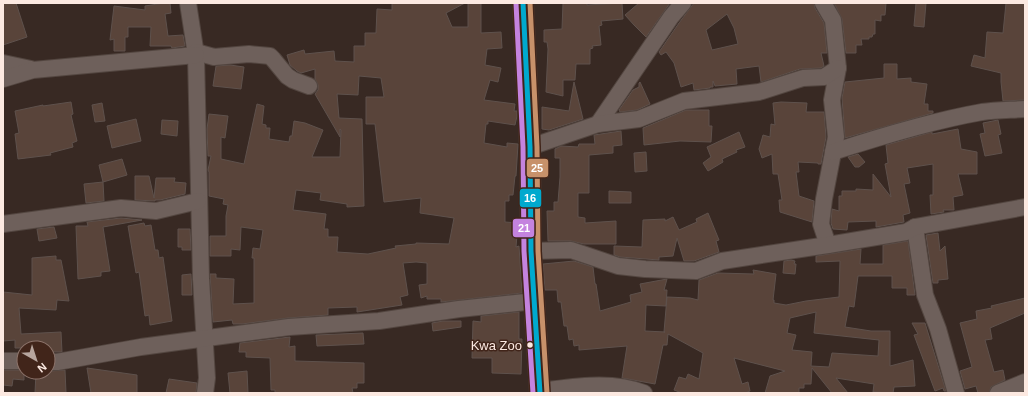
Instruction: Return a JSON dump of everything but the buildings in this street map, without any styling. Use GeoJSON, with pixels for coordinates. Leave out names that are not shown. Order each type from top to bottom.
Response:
{"type":"FeatureCollection","features":[{"type":"Feature","properties":{"kind":"main road"},"geometry":{"type":"LineString","coordinates":[[523,3],[530,147],[532,251],[540,392]]}},
{"type":"Feature","properties":{"kind":"street"},"geometry":{"type":"LineString","coordinates":[[188,3],[196,53],[198,201],[207,378],[205,393]]}},
{"type":"Feature","properties":{"kind":"street"},"geometry":{"type":"LineString","coordinates":[[598,124],[670,17],[683,3]]}},
{"type":"Feature","properties":{"kind":"street"},"geometry":{"type":"LineString","coordinates":[[824,3],[833,20],[838,68],[832,100],[836,137],[824,199],[821,224],[828,245]]}},
{"type":"Feature","properties":{"kind":"street"},"geometry":{"type":"LineString","coordinates":[[3,79],[33,70],[196,53],[214,57],[249,54],[270,56],[287,76],[309,86]]}},
{"type":"Feature","properties":{"kind":"street"},"geometry":{"type":"LineString","coordinates":[[3,63],[33,70]]}},
{"type":"Feature","properties":{"kind":"street"},"geometry":{"type":"LineString","coordinates":[[530,147],[598,124],[639,119],[684,101],[759,92],[803,78],[824,77],[838,68]]}},
{"type":"Feature","properties":{"kind":"street"},"geometry":{"type":"LineString","coordinates":[[833,152],[957,117],[984,112],[1025,109]]}},
{"type":"Feature","properties":{"kind":"street"},"geometry":{"type":"LineString","coordinates":[[3,224],[121,208],[156,211],[198,201]]}},
{"type":"Feature","properties":{"kind":"street"},"geometry":{"type":"LineString","coordinates":[[532,251],[571,250],[618,266],[696,271],[722,261],[906,232],[915,227],[1025,207]]}},
{"type":"Feature","properties":{"kind":"street"},"geometry":{"type":"LineString","coordinates":[[915,227],[925,295],[938,329],[956,393]]}},
{"type":"Feature","properties":{"kind":"street"},"geometry":{"type":"LineString","coordinates":[[56,362],[141,347],[289,327],[379,321],[459,309],[535,301]]}},
{"type":"Feature","properties":{"kind":"street"},"geometry":{"type":"LineString","coordinates":[[3,361],[16,361]]}},
{"type":"Feature","properties":{"kind":"street"},"geometry":{"type":"LineString","coordinates":[[998,393],[1025,382]]}},
{"type":"Feature","properties":{"kind":"street"},"geometry":{"type":"LineString","coordinates":[[540,392],[593,385],[614,386],[637,390],[644,393]]}},
{"type":"Feature","properties":{"kind":"transit line","name":"21"},"geometry":{"type":"LineString","coordinates":[[516,3],[523,147],[524,251],[533,393]]}},
{"type":"Feature","properties":{"kind":"transit line","name":"16"},"geometry":{"type":"LineString","coordinates":[[523,3],[530,147],[531,251],[540,393]]}},
{"type":"Feature","properties":{"kind":"transit line","name":"25"},"geometry":{"type":"LineString","coordinates":[[530,3],[537,147],[538,251],[547,393]]}},
{"type":"Feature","properties":{"kind":"place","name":"Kwa Zoo"},"geometry":{"type":"Point","coordinates":[530,345]}}]}
